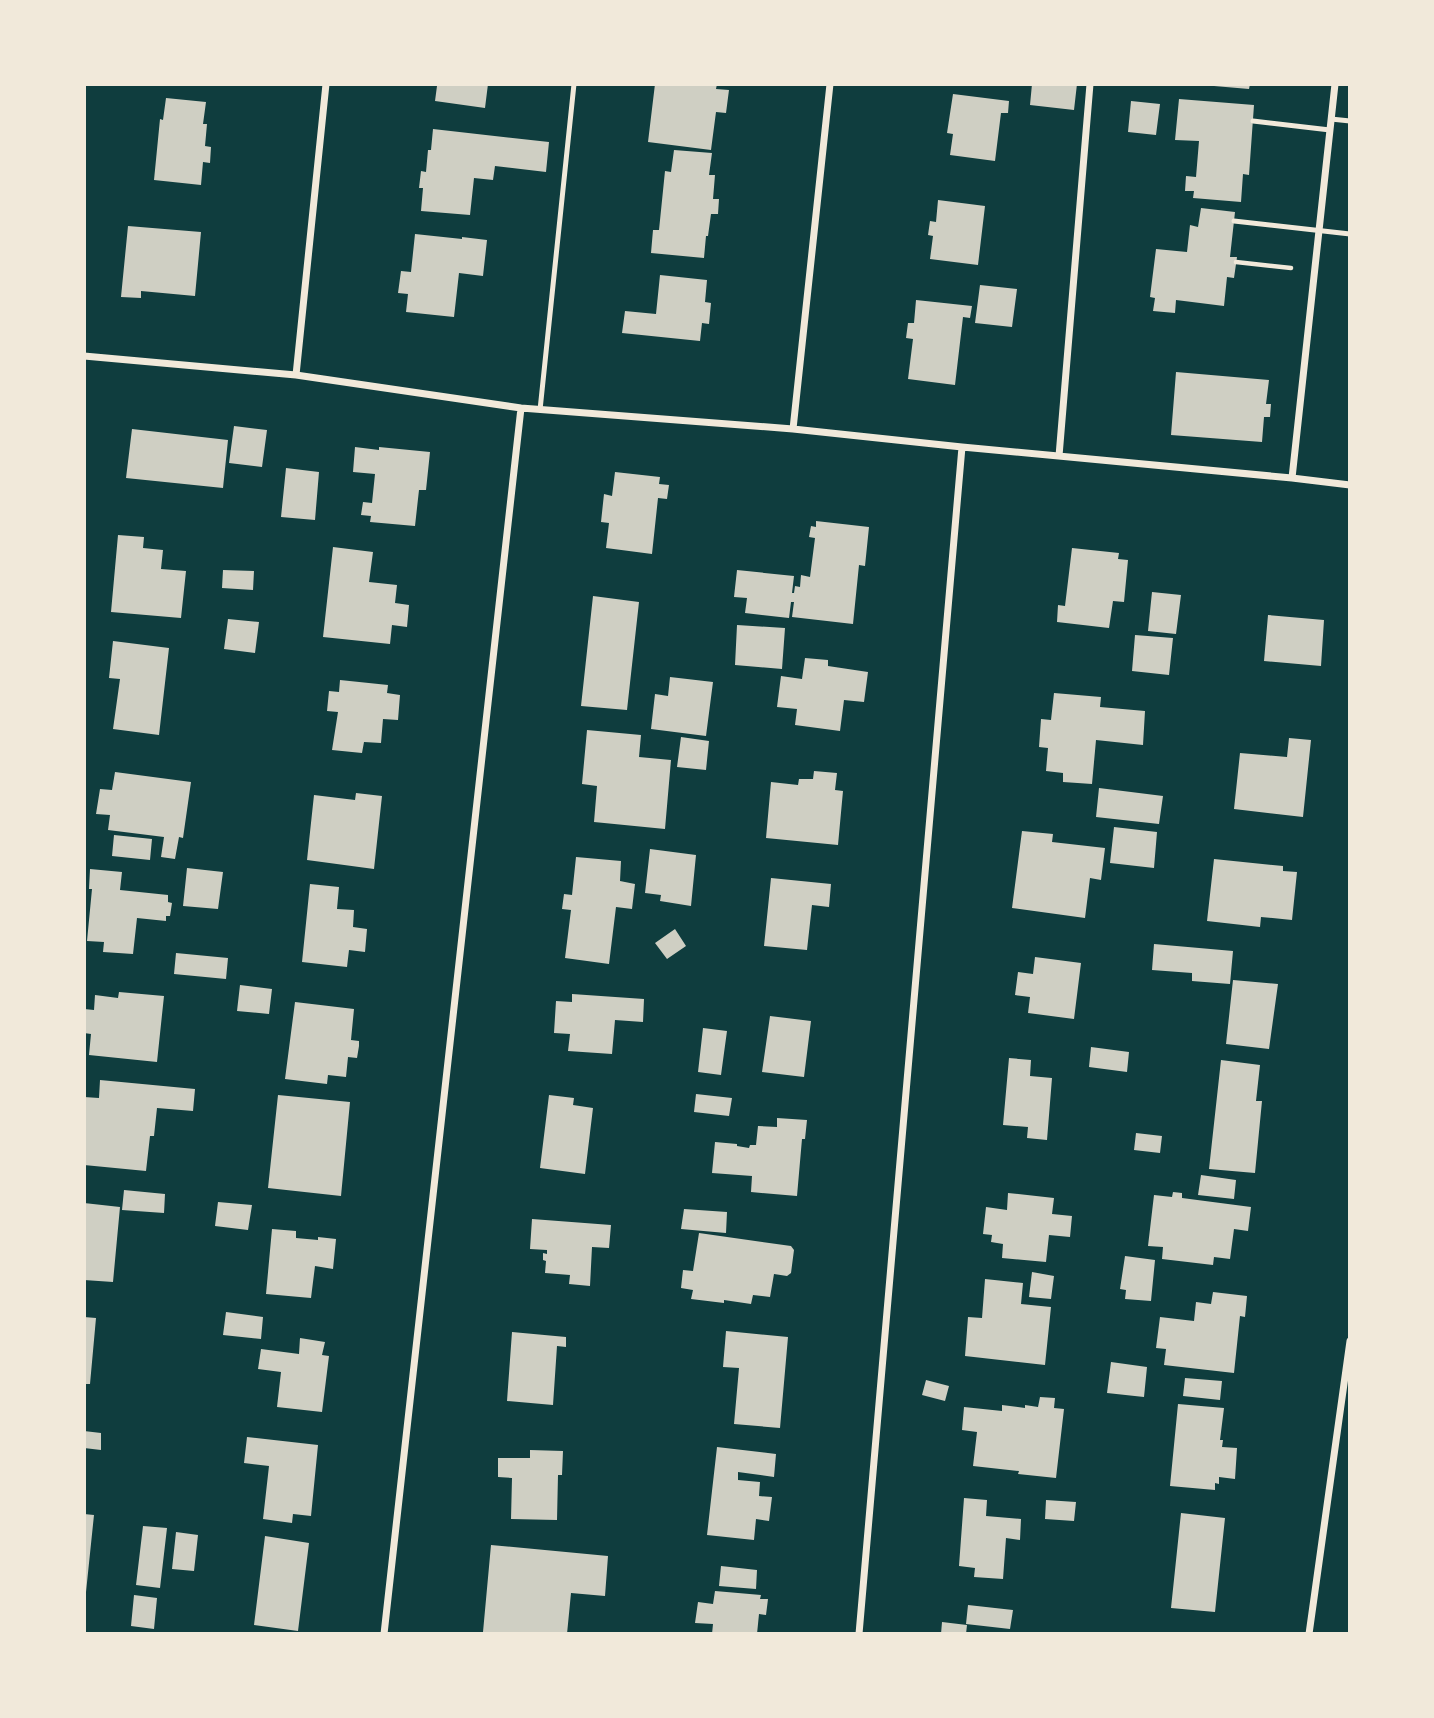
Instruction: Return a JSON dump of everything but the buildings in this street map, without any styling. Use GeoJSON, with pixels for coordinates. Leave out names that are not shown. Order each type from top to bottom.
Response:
{"type":"FeatureCollection","features":[{"type":"Feature","properties":{"kind":"street"},"geometry":{"type":"LineString","coordinates":[[296,375],[326,84]]}},
{"type":"Feature","properties":{"kind":"street"},"geometry":{"type":"LineString","coordinates":[[793,429],[830,84]]}},
{"type":"Feature","properties":{"kind":"street"},"geometry":{"type":"LineString","coordinates":[[1059,456],[1090,84]]}},
{"type":"Feature","properties":{"kind":"street"},"geometry":{"type":"LineString","coordinates":[[1292,478],[1335,84]]}},
{"type":"Feature","properties":{"kind":"street"},"geometry":{"type":"LineString","coordinates":[[84,356],[296,375],[540,410],[793,429],[1350,485]]}},
{"type":"Feature","properties":{"kind":"street"},"geometry":{"type":"LineString","coordinates":[[384,1634],[521,408]]}},
{"type":"Feature","properties":{"kind":"street"},"geometry":{"type":"LineString","coordinates":[[859,1634],[962,447]]}},
{"type":"Feature","properties":{"kind":"street"},"geometry":{"type":"LineString","coordinates":[[1309,1634],[1350,1341]]}},
{"type":"Feature","properties":{"kind":"lane"},"geometry":{"type":"LineString","coordinates":[[540,410],[574,84]]}},
{"type":"Feature","properties":{"kind":"lane"},"geometry":{"type":"LineString","coordinates":[[1331,119],[1350,121]]}},
{"type":"Feature","properties":{"kind":"lane"},"geometry":{"type":"LineString","coordinates":[[1253,121],[1330,130]]}},
{"type":"Feature","properties":{"kind":"lane"},"geometry":{"type":"LineString","coordinates":[[1234,221],[1350,234]]}},
{"type":"Feature","properties":{"kind":"path"},"geometry":{"type":"LineString","coordinates":[[1236,262],[1315,271]]}}]}
